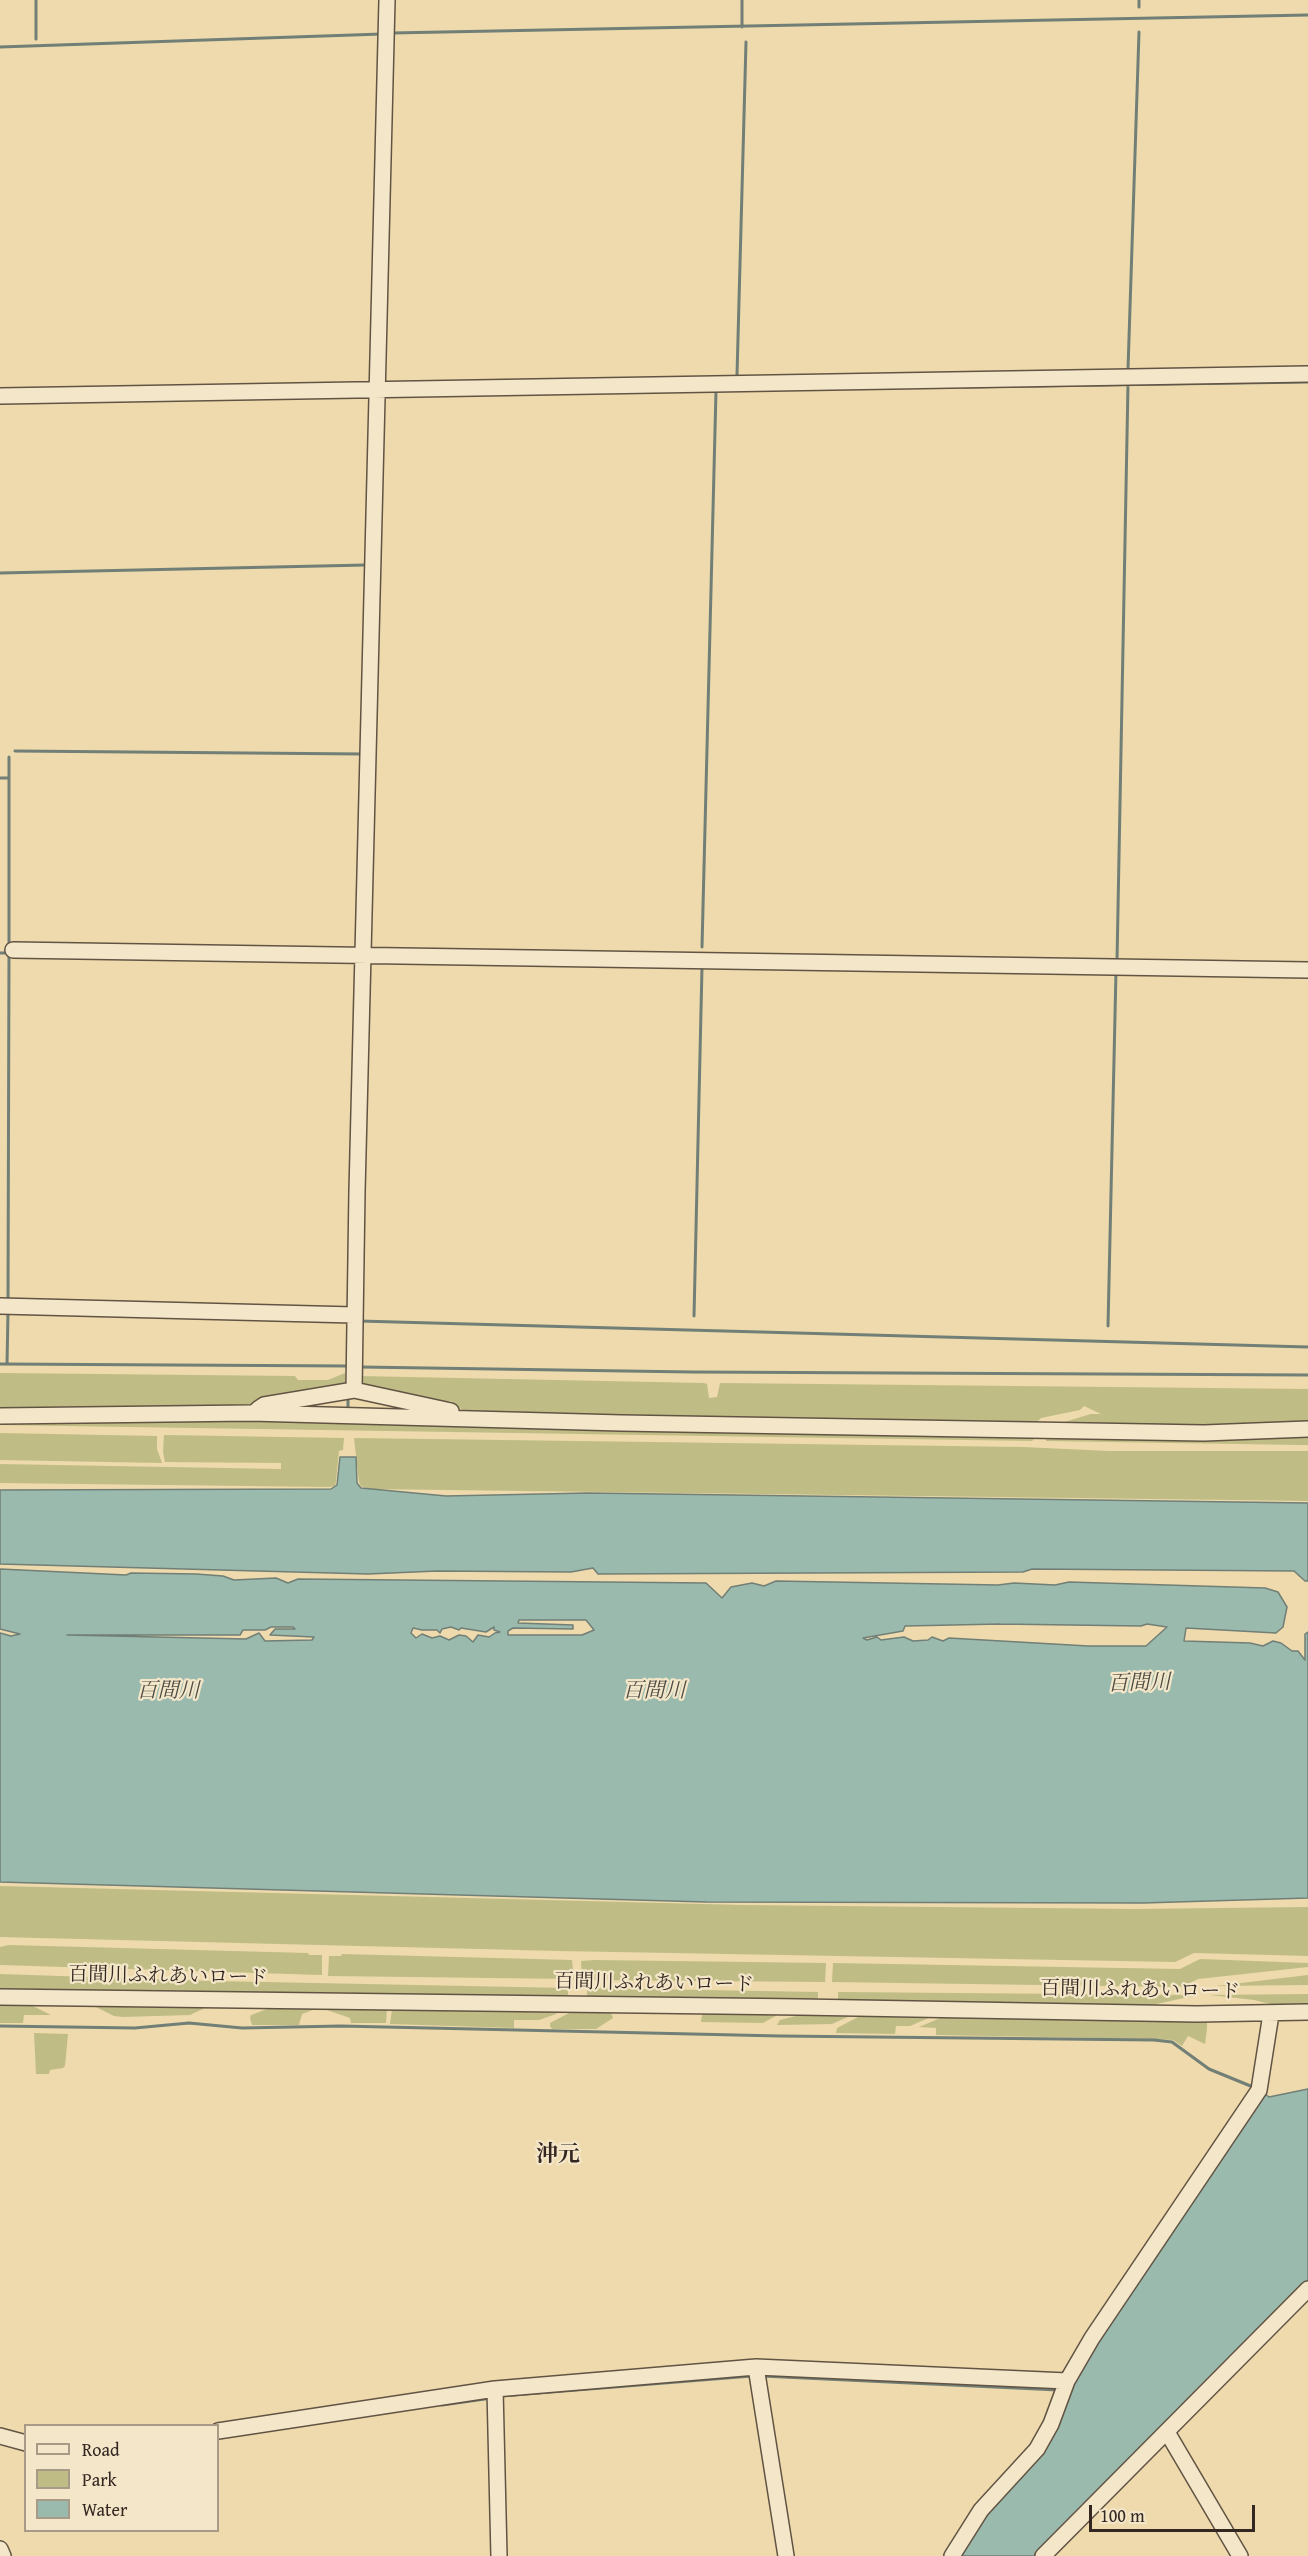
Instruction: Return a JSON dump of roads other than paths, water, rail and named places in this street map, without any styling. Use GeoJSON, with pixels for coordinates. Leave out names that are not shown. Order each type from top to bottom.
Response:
{"type":"FeatureCollection","features":[{"type":"Feature","properties":{"kind":"street"},"geometry":{"type":"LineString","coordinates":[[354,1390],[352,1317],[359,955],[387,0]]}},
{"type":"Feature","properties":{"kind":"street"},"geometry":{"type":"LineString","coordinates":[[0,396],[1308,374]]}},
{"type":"Feature","properties":{"kind":"street"},"geometry":{"type":"LineString","coordinates":[[9,949],[1308,970]]}},
{"type":"Feature","properties":{"kind":"street"},"geometry":{"type":"LineString","coordinates":[[0,1306],[352,1317]]}},
{"type":"Feature","properties":{"kind":"street"},"geometry":{"type":"LineString","coordinates":[[251,1413],[264,1405],[354,1390],[452,1411],[465,1418]]}},
{"type":"Feature","properties":{"kind":"street"},"geometry":{"type":"LineString","coordinates":[[0,1416],[251,1413],[633,1424],[1181,1433],[1308,1429]]}},
{"type":"Feature","properties":{"kind":"street","name":"百間川ふれあいロード"},"geometry":{"type":"LineString","coordinates":[[0,1997],[1271,2014],[1308,2012]]}},
{"type":"Feature","properties":{"kind":"street"},"geometry":{"type":"LineString","coordinates":[[952,2556],[981,2510],[1037,2448],[1051,2424],[1067,2381],[1092,2338],[1259,2090],[1271,2014]]}},
{"type":"Feature","properties":{"kind":"street"},"geometry":{"type":"LineString","coordinates":[[1043,2556],[1308,2289]]}},
{"type":"Feature","properties":{"kind":"street"},"geometry":{"type":"LineString","coordinates":[[219,2431],[495,2394],[756,2373],[1067,2381]]}},
{"type":"Feature","properties":{"kind":"street"},"geometry":{"type":"LineString","coordinates":[[756,2373],[786,2556]]}},
{"type":"Feature","properties":{"kind":"street"},"geometry":{"type":"LineString","coordinates":[[495,2394],[499,2556]]}},
{"type":"Feature","properties":{"kind":"street"},"geometry":{"type":"LineString","coordinates":[[1167,2432],[1240,2556]]}},
{"type":"Feature","properties":{"kind":"street"},"geometry":{"type":"LineString","coordinates":[[0,2436],[24,2442]]}},
{"type":"Feature","properties":{"kind":"street"},"geometry":{"type":"LineString","coordinates":[[0,2549],[3,2556]]}},
{"type":"Feature","properties":{"kind":"water"},"geometry":{"type":"Polygon","coordinates":[[[340,1457],[356,1457],[357,1483],[361,1488],[446,1496],[588,1493],[1308,1503],[1308,1581],[1294,1571],[1032,1569],[1023,1572],[598,1574],[593,1568],[571,1572],[437,1571],[368,1574],[0,1564],[0,1490],[331,1489],[337,1485],[340,1457]]]}},
{"type":"Feature","properties":{"kind":"water","name":"百間川"},"geometry":{"type":"Polygon","coordinates":[[[0,1569],[126,1575],[131,1573],[196,1574],[223,1576],[234,1580],[276,1578],[288,1583],[298,1579],[706,1583],[722,1598],[731,1587],[752,1583],[764,1586],[776,1581],[998,1585],[1014,1583],[1055,1585],[1069,1582],[1265,1588],[1278,1592],[1287,1607],[1283,1627],[1276,1633],[1186,1628],[1184,1641],[1250,1643],[1263,1646],[1273,1641],[1281,1643],[1292,1651],[1298,1651],[1305,1660],[1305,1634],[1308,1632],[1308,1898],[1143,1903],[706,1902],[0,1882],[0,1633],[11,1636],[20,1634],[0,1629],[0,1569]],[[519,1620],[518,1623],[573,1625],[573,1629],[513,1628],[508,1631],[508,1635],[582,1635],[594,1630],[586,1620],[519,1620]],[[1000,1624],[905,1626],[903,1631],[863,1638],[867,1640],[877,1637],[881,1640],[904,1637],[913,1641],[928,1640],[932,1637],[943,1641],[949,1638],[1088,1646],[1146,1646],[1167,1627],[1147,1624],[1141,1626],[1000,1624]],[[271,1627],[265,1630],[243,1630],[240,1635],[67,1635],[246,1639],[259,1633],[265,1641],[312,1640],[314,1637],[270,1635],[275,1629],[295,1629],[293,1627],[271,1627]],[[451,1627],[442,1629],[440,1633],[437,1630],[413,1628],[411,1633],[416,1638],[422,1634],[432,1638],[440,1636],[449,1640],[459,1635],[466,1636],[473,1642],[478,1635],[489,1637],[500,1632],[494,1630],[494,1627],[486,1632],[461,1628],[459,1630],[451,1627]]]}},
{"type":"Feature","properties":{"kind":"water"},"geometry":{"type":"Polygon","coordinates":[[[1308,2089],[1308,2280],[1036,2556],[960,2556],[1069,2391],[1112,2320],[1261,2101],[1260,2098],[1264,2093],[1269,2097],[1308,2089]]]}},
{"type":"Feature","properties":{"kind":"waterway"},"geometry":{"type":"LineString","coordinates":[[36,0],[36,39]]}},
{"type":"Feature","properties":{"kind":"waterway"},"geometry":{"type":"LineString","coordinates":[[742,0],[742,27]]}},
{"type":"Feature","properties":{"kind":"waterway"},"geometry":{"type":"LineString","coordinates":[[1139,0],[1139,7]]}},
{"type":"Feature","properties":{"kind":"waterway"},"geometry":{"type":"LineString","coordinates":[[392,33],[1308,15]]}},
{"type":"Feature","properties":{"kind":"waterway"},"geometry":{"type":"LineString","coordinates":[[1128,369],[1139,32]]}},
{"type":"Feature","properties":{"kind":"waterway"},"geometry":{"type":"LineString","coordinates":[[0,47],[382,34]]}},
{"type":"Feature","properties":{"kind":"waterway"},"geometry":{"type":"LineString","coordinates":[[737,375],[746,42]]}},
{"type":"Feature","properties":{"kind":"waterway"},"geometry":{"type":"LineString","coordinates":[[964,387],[1308,382]]}},
{"type":"Feature","properties":{"kind":"waterway"},"geometry":{"type":"LineString","coordinates":[[1117,961],[1128,384]]}},
{"type":"Feature","properties":{"kind":"waterway"},"geometry":{"type":"LineString","coordinates":[[702,947],[716,391]]}},
{"type":"Feature","properties":{"kind":"waterway"},"geometry":{"type":"LineString","coordinates":[[0,573],[366,565]]}},
{"type":"Feature","properties":{"kind":"waterway"},"geometry":{"type":"LineString","coordinates":[[15,751],[363,754]]}},
{"type":"Feature","properties":{"kind":"waterway"},"geometry":{"type":"LineString","coordinates":[[9,757],[9,944]]}},
{"type":"Feature","properties":{"kind":"waterway"},"geometry":{"type":"LineString","coordinates":[[0,778],[9,778]]}},
{"type":"Feature","properties":{"kind":"waterway"},"geometry":{"type":"LineString","coordinates":[[0,953],[10,953]]}},
{"type":"Feature","properties":{"kind":"waterway"},"geometry":{"type":"LineString","coordinates":[[8,1300],[9,953]]}},
{"type":"Feature","properties":{"kind":"waterway"},"geometry":{"type":"LineString","coordinates":[[694,1316],[702,967]]}},
{"type":"Feature","properties":{"kind":"waterway"},"geometry":{"type":"LineString","coordinates":[[1108,1326],[1116,971]]}},
{"type":"Feature","properties":{"kind":"waterway"},"geometry":{"type":"LineString","coordinates":[[7,1364],[8,1312]]}},
{"type":"Feature","properties":{"kind":"waterway"},"geometry":{"type":"LineString","coordinates":[[359,1321],[1308,1347]]}},
{"type":"Feature","properties":{"kind":"waterway"},"geometry":{"type":"LineString","coordinates":[[0,1364],[349,1366]]}},
{"type":"Feature","properties":{"kind":"waterway"},"geometry":{"type":"LineString","coordinates":[[361,1367],[692,1372],[1308,1375]]}},
{"type":"Feature","properties":{"kind":"waterway"},"geometry":{"type":"LineString","coordinates":[[348,1400],[348,1409]]}},
{"type":"Feature","properties":{"kind":"waterway"},"geometry":{"type":"LineString","coordinates":[[0,2026],[135,2028],[189,2023],[242,2028],[341,2026],[780,2036],[1154,2040],[1172,2042],[1209,2069],[1253,2087]]}},
{"type":"Feature","properties":{"kind":"waterway"},"geometry":{"type":"LineString","coordinates":[[501,2396],[752,2376]]}},
{"type":"Feature","properties":{"kind":"waterway"},"geometry":{"type":"LineString","coordinates":[[762,2376],[1058,2390]]}},
{"type":"Feature","properties":{"kind":"waterway"},"geometry":{"type":"LineString","coordinates":[[442,2405],[492,2398]]}},
{"type":"Feature","properties":{"kind":"district","name":"沖元"},"geometry":{"type":"Point","coordinates":[558,2155]}}]}
